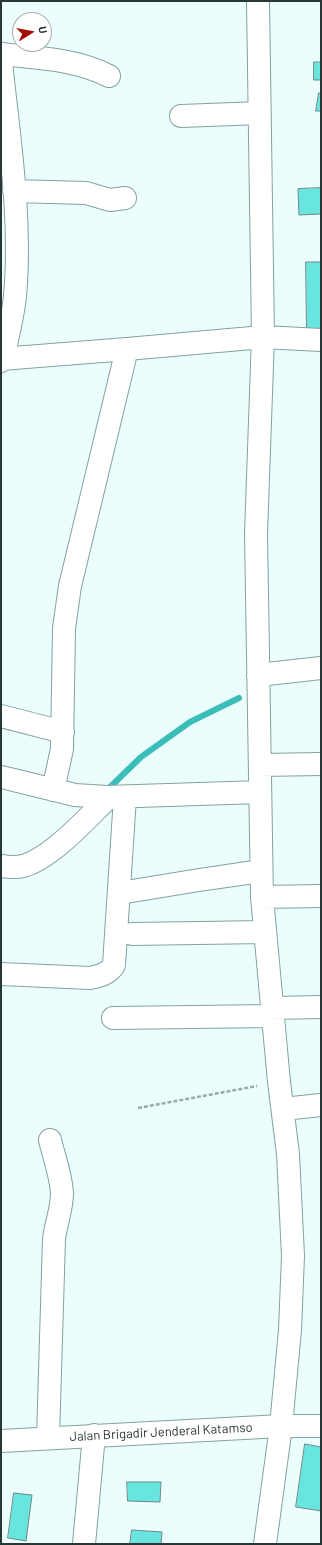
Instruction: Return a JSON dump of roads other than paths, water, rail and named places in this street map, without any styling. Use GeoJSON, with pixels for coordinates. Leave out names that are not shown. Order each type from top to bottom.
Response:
{"type":"FeatureCollection","features":[{"type":"Feature","properties":{"kind":"street"},"geometry":{"type":"LineString","coordinates":[[258,1],[263,337],[256,534],[261,872],[279,1082],[288,1154],[293,1256],[290,1330],[281,1426],[265,1544]]}},
{"type":"Feature","properties":{"kind":"street"},"geometry":{"type":"LineString","coordinates":[[1,54],[82,64],[109,76]]}},
{"type":"Feature","properties":{"kind":"street"},"geometry":{"type":"LineString","coordinates":[[1,62],[14,191],[17,238],[15,297],[2,359],[263,337],[321,340]]}},
{"type":"Feature","properties":{"kind":"street"},"geometry":{"type":"LineString","coordinates":[[181,116],[260,113]]}},
{"type":"Feature","properties":{"kind":"street"},"geometry":{"type":"LineString","coordinates":[[14,191],[86,193],[110,200],[125,198]]}},
{"type":"Feature","properties":{"kind":"street"},"geometry":{"type":"LineString","coordinates":[[53,790],[62,749],[64,628],[70,586],[127,349]]}},
{"type":"Feature","properties":{"kind":"street"},"geometry":{"type":"LineString","coordinates":[[258,675],[321,668]]}},
{"type":"Feature","properties":{"kind":"street"},"geometry":{"type":"LineString","coordinates":[[1,716],[63,732]]}},
{"type":"Feature","properties":{"kind":"street"},"geometry":{"type":"LineString","coordinates":[[260,765],[321,764]]}},
{"type":"Feature","properties":{"kind":"street"},"geometry":{"type":"LineString","coordinates":[[1,777],[75,795],[114,797],[260,792]]}},
{"type":"Feature","properties":{"kind":"street"},"geometry":{"type":"LineString","coordinates":[[1,866],[12,868],[38,860],[61,843],[114,797]]}},
{"type":"Feature","properties":{"kind":"street"},"geometry":{"type":"LineString","coordinates":[[1,974],[90,978],[100,976],[111,970],[114,965],[120,893],[114,797]]}},
{"type":"Feature","properties":{"kind":"street"},"geometry":{"type":"LineString","coordinates":[[120,893],[199,880],[261,872]]}},
{"type":"Feature","properties":{"kind":"street"},"geometry":{"type":"LineString","coordinates":[[262,897],[321,896]]}},
{"type":"Feature","properties":{"kind":"street"},"geometry":{"type":"LineString","coordinates":[[132,934],[265,932]]}},
{"type":"Feature","properties":{"kind":"street"},"geometry":{"type":"LineString","coordinates":[[113,1018],[273,1012],[321,1007]]}},
{"type":"Feature","properties":{"kind":"street"},"geometry":{"type":"LineString","coordinates":[[283,1109],[321,1105]]}},
{"type":"Feature","properties":{"kind":"street"},"geometry":{"type":"LineString","coordinates":[[48,1438],[54,1239],[62,1191],[50,1140]]}},
{"type":"Feature","properties":{"kind":"street","name":"Jalan Brigadir Jenderal Katamso"},"geometry":{"type":"LineString","coordinates":[[1,1441],[281,1426],[321,1426]]}},
{"type":"Feature","properties":{"kind":"street"},"geometry":{"type":"LineString","coordinates":[[84,1544],[94,1435]]}},
{"type":"Feature","properties":{"kind":"waterway"},"geometry":{"type":"LineString","coordinates":[[105,792],[141,757],[190,722],[239,698]]}}]}
